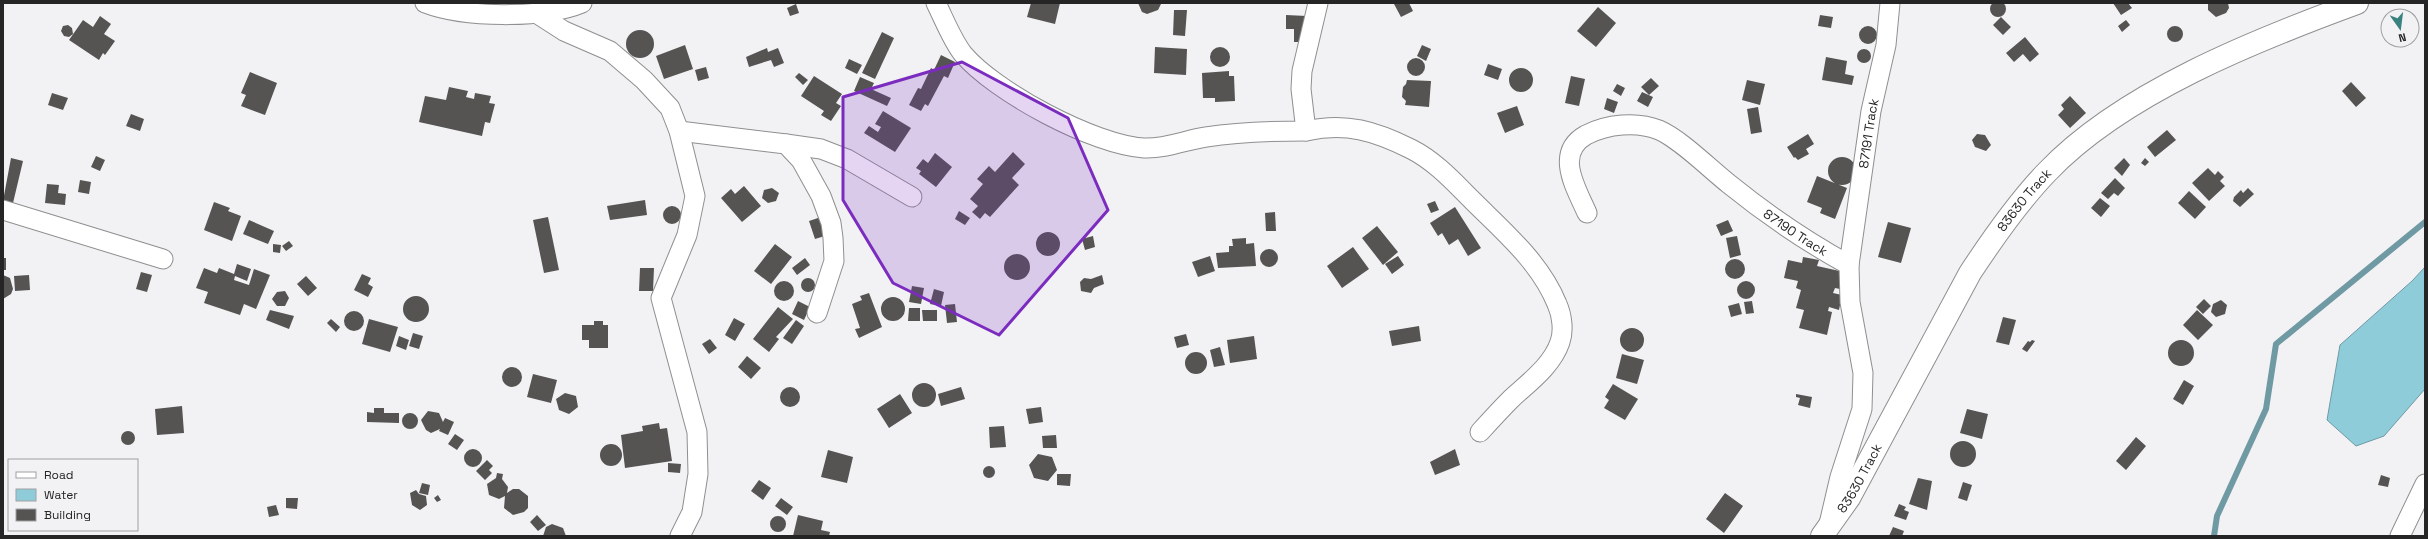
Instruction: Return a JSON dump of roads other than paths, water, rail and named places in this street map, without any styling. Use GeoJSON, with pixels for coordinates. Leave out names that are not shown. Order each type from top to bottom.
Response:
{"type":"FeatureCollection","features":[{"type":"Feature","properties":{"kind":"street"},"geometry":{"type":"LineString","coordinates":[[425,3],[437,8],[503,15],[536,13],[576,4]]}},
{"type":"Feature","properties":{"kind":"street"},"geometry":{"type":"LineString","coordinates":[[936,3],[963,53],[983,73],[1003,89],[1064,123],[1089,133],[1124,144],[1144,148],[1159,147],[1241,132],[1306,131],[1326,127],[1359,128],[1383,136],[1426,157],[1519,248],[1535,266],[1557,304],[1561,318],[1560,343],[1551,359],[1536,377],[1510,400],[1480,432]]}},
{"type":"Feature","properties":{"kind":"street"},"geometry":{"type":"LineString","coordinates":[[1306,131],[1301,89],[1302,71],[1318,3]]}},
{"type":"Feature","properties":{"kind":"street","name":"87191 Track"},"geometry":{"type":"LineString","coordinates":[[1849,265],[1871,111],[1886,45],[1890,3]]}},
{"type":"Feature","properties":{"kind":"street","name":"83630 Track"},"geometry":{"type":"LineString","coordinates":[[1825,534],[1849,498],[1970,273],[1998,233],[2046,172],[2078,143],[2117,114],[2207,65],[2312,19],[2357,3]]}},
{"type":"Feature","properties":{"kind":"street"},"geometry":{"type":"LineString","coordinates":[[536,13],[564,31],[610,51],[644,80],[670,108],[679,131],[695,196],[687,235],[660,298],[697,432],[698,474],[692,512],[680,536]]}},
{"type":"Feature","properties":{"kind":"street","name":"87190 Track"},"geometry":{"type":"LineString","coordinates":[[1587,213],[1568,166],[1570,153],[1578,140],[1593,132],[1610,126],[1642,125],[1660,130],[1804,239],[1849,265]]}},
{"type":"Feature","properties":{"kind":"street"},"geometry":{"type":"LineString","coordinates":[[679,131],[821,149],[847,159],[912,197]]}},
{"type":"Feature","properties":{"kind":"street"},"geometry":{"type":"LineString","coordinates":[[786,144],[801,160],[821,196],[831,223],[834,261],[817,313]]}},
{"type":"Feature","properties":{"kind":"street"},"geometry":{"type":"LineString","coordinates":[[3,210],[163,259]]}},
{"type":"Feature","properties":{"kind":"street"},"geometry":{"type":"LineString","coordinates":[[1825,534],[1840,478],[1858,426],[1864,392],[1863,373],[1850,302],[1849,265]]}},
{"type":"Feature","properties":{"kind":"street"},"geometry":{"type":"LineString","coordinates":[[2400,536],[2425,484]]}},
{"type":"Feature","properties":{"kind":"water"},"geometry":{"type":"Polygon","coordinates":[[[2425,267],[2425,389],[2384,436],[2356,446],[2327,420],[2340,345],[2412,281],[2425,267]]]}},
{"type":"Feature","properties":{"kind":"waterway"},"geometry":{"type":"LineString","coordinates":[[2214,536],[2217,516],[2266,409],[2276,344],[2425,222]]}}]}
